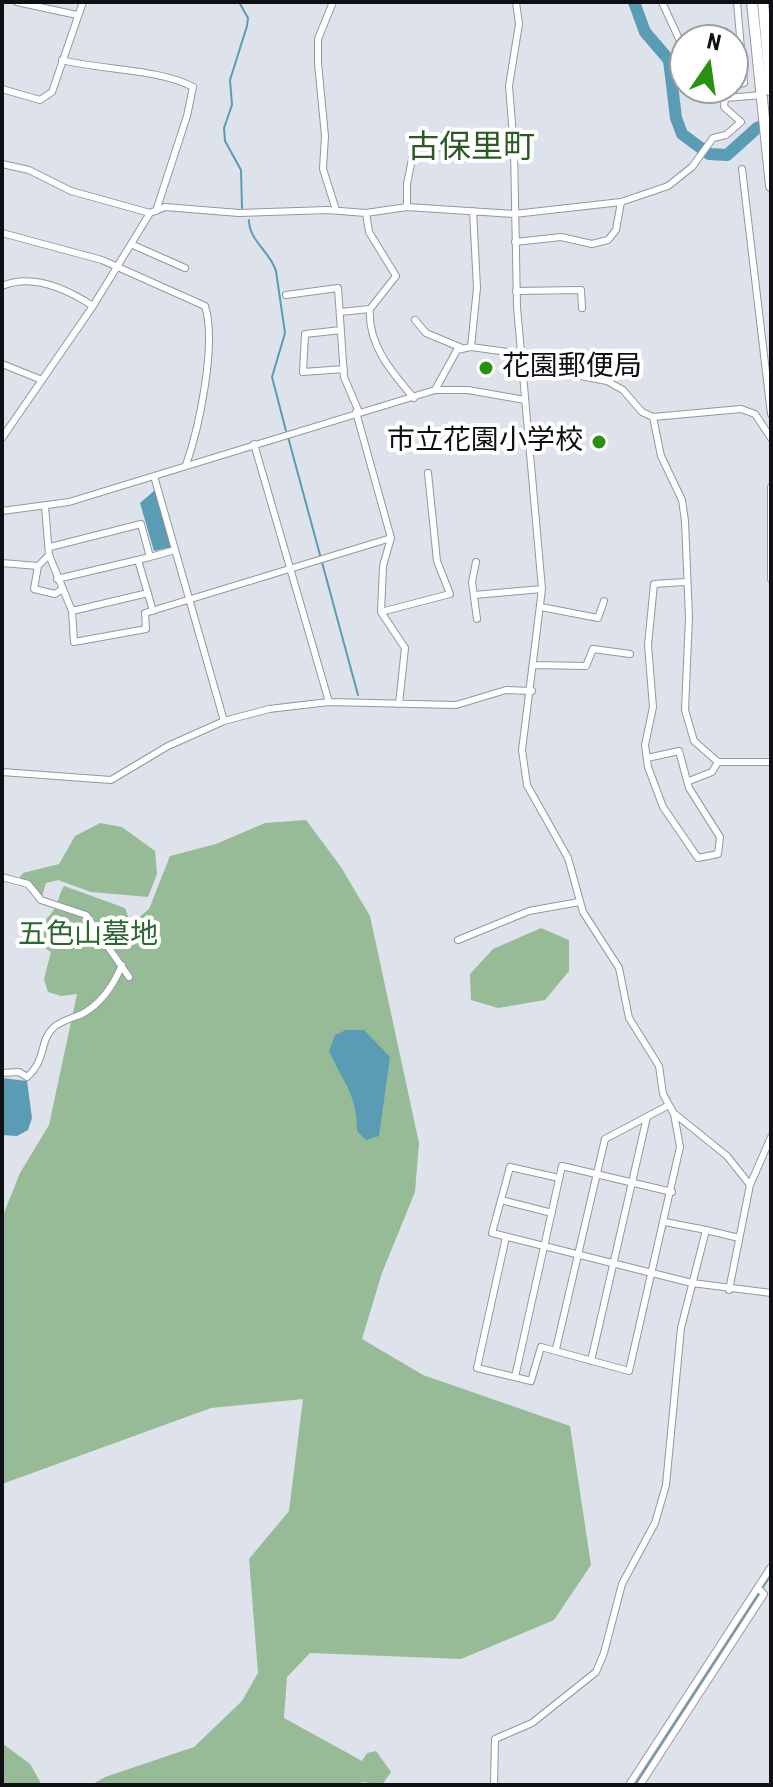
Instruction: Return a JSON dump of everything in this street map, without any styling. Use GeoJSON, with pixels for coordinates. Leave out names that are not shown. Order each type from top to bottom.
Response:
{"type":"FeatureCollection","features":[{"type":"Feature","properties":{"kind":"highway"},"geometry":{"type":"LineString","coordinates":[[752,2],[767,93]]}},
{"type":"Feature","properties":{"kind":"highway"},"geometry":{"type":"LineString","coordinates":[[763,2],[767,93],[764,110],[771,186]]}},
{"type":"Feature","properties":{"kind":"street"},"geometry":{"type":"LineString","coordinates":[[17,2],[77,15]]}},
{"type":"Feature","properties":{"kind":"street"},"geometry":{"type":"LineString","coordinates":[[2,89],[44,99],[52,92],[83,2]]}},
{"type":"Feature","properties":{"kind":"street"},"geometry":{"type":"LineString","coordinates":[[333,2],[318,39],[318,63],[325,136],[323,169],[336,210]]}},
{"type":"Feature","properties":{"kind":"street"},"geometry":{"type":"LineString","coordinates":[[506,1237],[477,1368],[531,1381],[541,1347],[629,1371],[654,1274],[680,1147],[674,1114],[663,1094],[659,1066],[629,1018],[619,968],[591,929],[579,902],[568,858],[527,785],[523,771],[522,750],[532,691],[542,589],[516,291],[514,149],[509,71],[519,24],[516,2]]}},
{"type":"Feature","properties":{"kind":"street"},"geometry":{"type":"LineString","coordinates":[[662,2],[672,24]]}},
{"type":"Feature","properties":{"kind":"street"},"geometry":{"type":"LineString","coordinates":[[737,2],[739,24]]}},
{"type":"Feature","properties":{"kind":"street"},"geometry":{"type":"LineString","coordinates":[[2,438],[153,212],[187,116],[193,87],[168,78],[62,60]]}},
{"type":"Feature","properties":{"kind":"street"},"geometry":{"type":"LineString","coordinates":[[2,164],[29,170],[71,191],[153,212],[165,207],[239,213],[336,210],[366,213],[407,207],[514,214],[621,202],[668,186],[712,140],[726,135],[741,122],[724,104]]}},
{"type":"Feature","properties":{"kind":"street"},"geometry":{"type":"LineString","coordinates":[[407,207],[407,184],[414,149],[514,149]]}},
{"type":"Feature","properties":{"kind":"street"},"geometry":{"type":"LineString","coordinates":[[742,169],[771,414]]}},
{"type":"Feature","properties":{"kind":"street"},"geometry":{"type":"LineString","coordinates":[[515,242],[561,237],[592,244],[608,240],[616,230],[621,202]]}},
{"type":"Feature","properties":{"kind":"street"},"geometry":{"type":"LineString","coordinates":[[471,347],[477,288],[473,211]]}},
{"type":"Feature","properties":{"kind":"street"},"geometry":{"type":"LineString","coordinates":[[366,213],[369,232],[396,276],[370,309],[372,336],[385,360],[414,398]]}},
{"type":"Feature","properties":{"kind":"street"},"geometry":{"type":"LineString","coordinates":[[2,233],[119,267],[205,306],[206,358],[201,416],[186,465]]}},
{"type":"Feature","properties":{"kind":"street"},"geometry":{"type":"LineString","coordinates":[[133,245],[185,268]]}},
{"type":"Feature","properties":{"kind":"street"},"geometry":{"type":"LineString","coordinates":[[2,286],[18,279],[57,287],[69,290],[93,306]]}},
{"type":"Feature","properties":{"kind":"street"},"geometry":{"type":"LineString","coordinates":[[286,295],[338,288],[344,369],[391,538],[383,566],[381,612],[405,648],[399,704]]}},
{"type":"Feature","properties":{"kind":"street"},"geometry":{"type":"LineString","coordinates":[[516,291],[581,290],[582,308]]}},
{"type":"Feature","properties":{"kind":"street"},"geometry":{"type":"LineString","coordinates":[[340,312],[370,309]]}},
{"type":"Feature","properties":{"kind":"street"},"geometry":{"type":"LineString","coordinates":[[415,320],[426,333],[462,348],[523,357],[565,373],[607,381],[623,390],[642,412],[653,417],[741,409],[755,414],[771,438]]}},
{"type":"Feature","properties":{"kind":"street"},"geometry":{"type":"LineString","coordinates":[[341,330],[305,334],[303,372],[344,369]]}},
{"type":"Feature","properties":{"kind":"street"},"geometry":{"type":"LineString","coordinates":[[435,390],[462,348]]}},
{"type":"Feature","properties":{"kind":"street"},"geometry":{"type":"LineString","coordinates":[[2,364],[42,380]]}},
{"type":"Feature","properties":{"kind":"street"},"geometry":{"type":"LineString","coordinates":[[2,511],[45,506],[154,476],[435,390],[468,390],[525,400]]}},
{"type":"Feature","properties":{"kind":"street"},"geometry":{"type":"LineString","coordinates":[[653,417],[661,456],[682,500],[689,617],[685,710],[694,741],[718,762],[771,762]]}},
{"type":"Feature","properties":{"kind":"street"},"geometry":{"type":"LineString","coordinates":[[2,422],[10,427]]}},
{"type":"Feature","properties":{"kind":"street"},"geometry":{"type":"LineString","coordinates":[[254,444],[329,702]]}},
{"type":"Feature","properties":{"kind":"street"},"geometry":{"type":"LineString","coordinates":[[381,612],[450,594],[437,561],[428,473]]}},
{"type":"Feature","properties":{"kind":"street"},"geometry":{"type":"LineString","coordinates":[[154,476],[224,721]]}},
{"type":"Feature","properties":{"kind":"street"},"geometry":{"type":"LineString","coordinates":[[771,487],[771,579]]}},
{"type":"Feature","properties":{"kind":"street"},"geometry":{"type":"LineString","coordinates":[[45,506],[49,555],[72,611],[74,642],[78,643],[146,629],[145,613],[391,538]]}},
{"type":"Feature","properties":{"kind":"street"},"geometry":{"type":"LineString","coordinates":[[50,547],[141,524],[150,557]]}},
{"type":"Feature","properties":{"kind":"street"},"geometry":{"type":"LineString","coordinates":[[57,579],[175,550]]}},
{"type":"Feature","properties":{"kind":"street"},"geometry":{"type":"LineString","coordinates":[[49,555],[38,566],[34,589],[55,594],[61,590]]}},
{"type":"Feature","properties":{"kind":"street"},"geometry":{"type":"LineString","coordinates":[[138,560],[153,611]]}},
{"type":"Feature","properties":{"kind":"street"},"geometry":{"type":"LineString","coordinates":[[476,562],[474,595],[477,619]]}},
{"type":"Feature","properties":{"kind":"street"},"geometry":{"type":"LineString","coordinates":[[2,563],[38,566]]}},
{"type":"Feature","properties":{"kind":"street"},"geometry":{"type":"LineString","coordinates":[[647,758],[679,751],[689,788],[720,837],[718,854],[698,858],[663,807],[651,780],[647,758],[645,745],[653,707],[648,645],[654,584],[685,582]]}},
{"type":"Feature","properties":{"kind":"street"},"geometry":{"type":"LineString","coordinates":[[474,595],[518,588],[542,589]]}},
{"type":"Feature","properties":{"kind":"street"},"geometry":{"type":"LineString","coordinates":[[72,611],[148,593]]}},
{"type":"Feature","properties":{"kind":"street"},"geometry":{"type":"LineString","coordinates":[[541,607],[598,618],[604,601]]}},
{"type":"Feature","properties":{"kind":"street"},"geometry":{"type":"LineString","coordinates":[[535,665],[586,666],[593,649],[630,654]]}},
{"type":"Feature","properties":{"kind":"street"},"geometry":{"type":"LineString","coordinates":[[2,772],[111,780],[168,746],[224,721],[269,709],[329,702],[456,705],[506,690],[532,691]]}},
{"type":"Feature","properties":{"kind":"street"},"geometry":{"type":"LineString","coordinates":[[689,781],[712,772],[718,762]]}},
{"type":"Feature","properties":{"kind":"street"},"geometry":{"type":"LineString","coordinates":[[2,877],[28,884],[41,900],[86,915],[129,977]]}},
{"type":"Feature","properties":{"kind":"street"},"geometry":{"type":"LineString","coordinates":[[458,940],[529,911],[579,902]]}},
{"type":"Feature","properties":{"kind":"street"},"geometry":{"type":"LineString","coordinates":[[2,1073],[19,1072],[27,1077],[43,1059],[47,1035],[55,1025],[87,1011],[107,992],[122,965]]}},
{"type":"Feature","properties":{"kind":"street"},"geometry":{"type":"LineString","coordinates":[[556,1349],[605,1139],[669,1105]]}},
{"type":"Feature","properties":{"kind":"street"},"geometry":{"type":"LineString","coordinates":[[674,1114],[727,1156],[750,1185]]}},
{"type":"Feature","properties":{"kind":"street"},"geometry":{"type":"LineString","coordinates":[[591,1361],[647,1117]]}},
{"type":"Feature","properties":{"kind":"street"},"geometry":{"type":"LineString","coordinates":[[729,1290],[750,1185],[771,1137]]}},
{"type":"Feature","properties":{"kind":"street"},"geometry":{"type":"LineString","coordinates":[[515,1377],[562,1166],[672,1192]]}},
{"type":"Feature","properties":{"kind":"street"},"geometry":{"type":"LineString","coordinates":[[559,1178],[510,1167],[492,1233],[692,1283],[771,1293]]}},
{"type":"Feature","properties":{"kind":"street"},"geometry":{"type":"LineString","coordinates":[[501,1200],[552,1213]]}},
{"type":"Feature","properties":{"kind":"street"},"geometry":{"type":"LineString","coordinates":[[665,1222],[739,1238]]}},
{"type":"Feature","properties":{"kind":"street"},"geometry":{"type":"LineString","coordinates":[[494,1785],[495,1739],[542,1714],[596,1672],[622,1584],[655,1523],[666,1485],[681,1328],[706,1230]]}},
{"type":"Feature","properties":{"kind":"street"},"geometry":{"type":"LineString","coordinates":[[629,1785],[771,1567]]}},
{"type":"Feature","properties":{"kind":"street"},"geometry":{"type":"LineString","coordinates":[[640,1785],[764,1594],[758,1588]]}},
{"type":"Feature","properties":{"kind":"green space","name":"五色山墓地"},"geometry":{"type":"Polygon","coordinates":[[[306,820],[341,867],[370,916],[419,1143],[415,1192],[382,1273],[362,1339],[423,1375],[570,1426],[591,1565],[554,1620],[461,1659],[310,1653],[287,1677],[284,1718],[362,1761],[367,1753],[376,1751],[391,1772],[382,1785],[362,1782],[361,1785],[91,1785],[105,1777],[194,1747],[242,1701],[258,1673],[249,1559],[289,1511],[303,1399],[211,1408],[2,1484],[2,1218],[20,1173],[49,1125],[77,994],[61,996],[48,992],[44,979],[51,952],[39,944],[37,932],[55,908],[64,886],[125,908],[131,924],[149,909],[170,856],[216,844],[265,823],[306,820]]]}},
{"type":"Feature","properties":{"kind":"green space"},"geometry":{"type":"Polygon","coordinates":[[[100,823],[122,827],[155,851],[157,874],[148,897],[91,892],[58,880],[46,883],[41,900],[28,884],[17,881],[23,873],[59,864],[75,836],[100,823]]]}},
{"type":"Feature","properties":{"kind":"green space"},"geometry":{"type":"Polygon","coordinates":[[[541,928],[569,940],[569,971],[545,1000],[498,1008],[471,1000],[470,974],[493,949],[541,928]]]}},
{"type":"Feature","properties":{"kind":"green space"},"geometry":{"type":"Polygon","coordinates":[[[2,1743],[30,1764],[42,1785],[2,1785],[2,1743]]]}},
{"type":"Feature","properties":{"kind":"water"},"geometry":{"type":"Polygon","coordinates":[[[155,490],[172,547],[154,551],[140,503],[155,490]]]}},
{"type":"Feature","properties":{"kind":"water"},"geometry":{"type":"Polygon","coordinates":[[[346,1030],[364,1030],[390,1057],[379,1136],[366,1140],[357,1131],[352,1097],[329,1051],[335,1035],[346,1030]]]}},
{"type":"Feature","properties":{"kind":"water"},"geometry":{"type":"Polygon","coordinates":[[[2,1078],[27,1081],[32,1118],[28,1130],[17,1136],[2,1135],[2,1078]]]}},
{"type":"Feature","properties":{"kind":"waterway"},"geometry":{"type":"LineString","coordinates":[[239,2],[248,18],[230,80],[232,105],[224,128],[225,141],[241,170],[242,208]]}},
{"type":"Feature","properties":{"kind":"waterway"},"geometry":{"type":"LineString","coordinates":[[634,2],[645,32],[669,60],[676,118],[682,134],[709,154],[727,155],[757,128],[771,123]]}},
{"type":"Feature","properties":{"kind":"waterway"},"geometry":{"type":"LineString","coordinates":[[249,220],[252,234],[276,271],[285,333],[272,377],[286,431]]}},
{"type":"Feature","properties":{"kind":"waterway"},"geometry":{"type":"LineString","coordinates":[[288,437],[358,695]]}},
{"type":"Feature","properties":{"kind":"waterway"},"geometry":{"type":"LineString","coordinates":[[763,1587],[771,1575]]}},
{"type":"Feature","properties":{"kind":"waterway"},"geometry":{"type":"LineString","coordinates":[[635,1785],[759,1593]]}},
{"type":"Feature","properties":{"kind":"place","name":"花園郵便局"},"geometry":{"type":"Point","coordinates":[486,368]}},
{"type":"Feature","properties":{"kind":"place","name":"市立花園小学校"},"geometry":{"type":"Point","coordinates":[599,442]}},
{"type":"Feature","properties":{"kind":"district","name":"古保里町"},"geometry":{"type":"Point","coordinates":[471,149]}}]}
